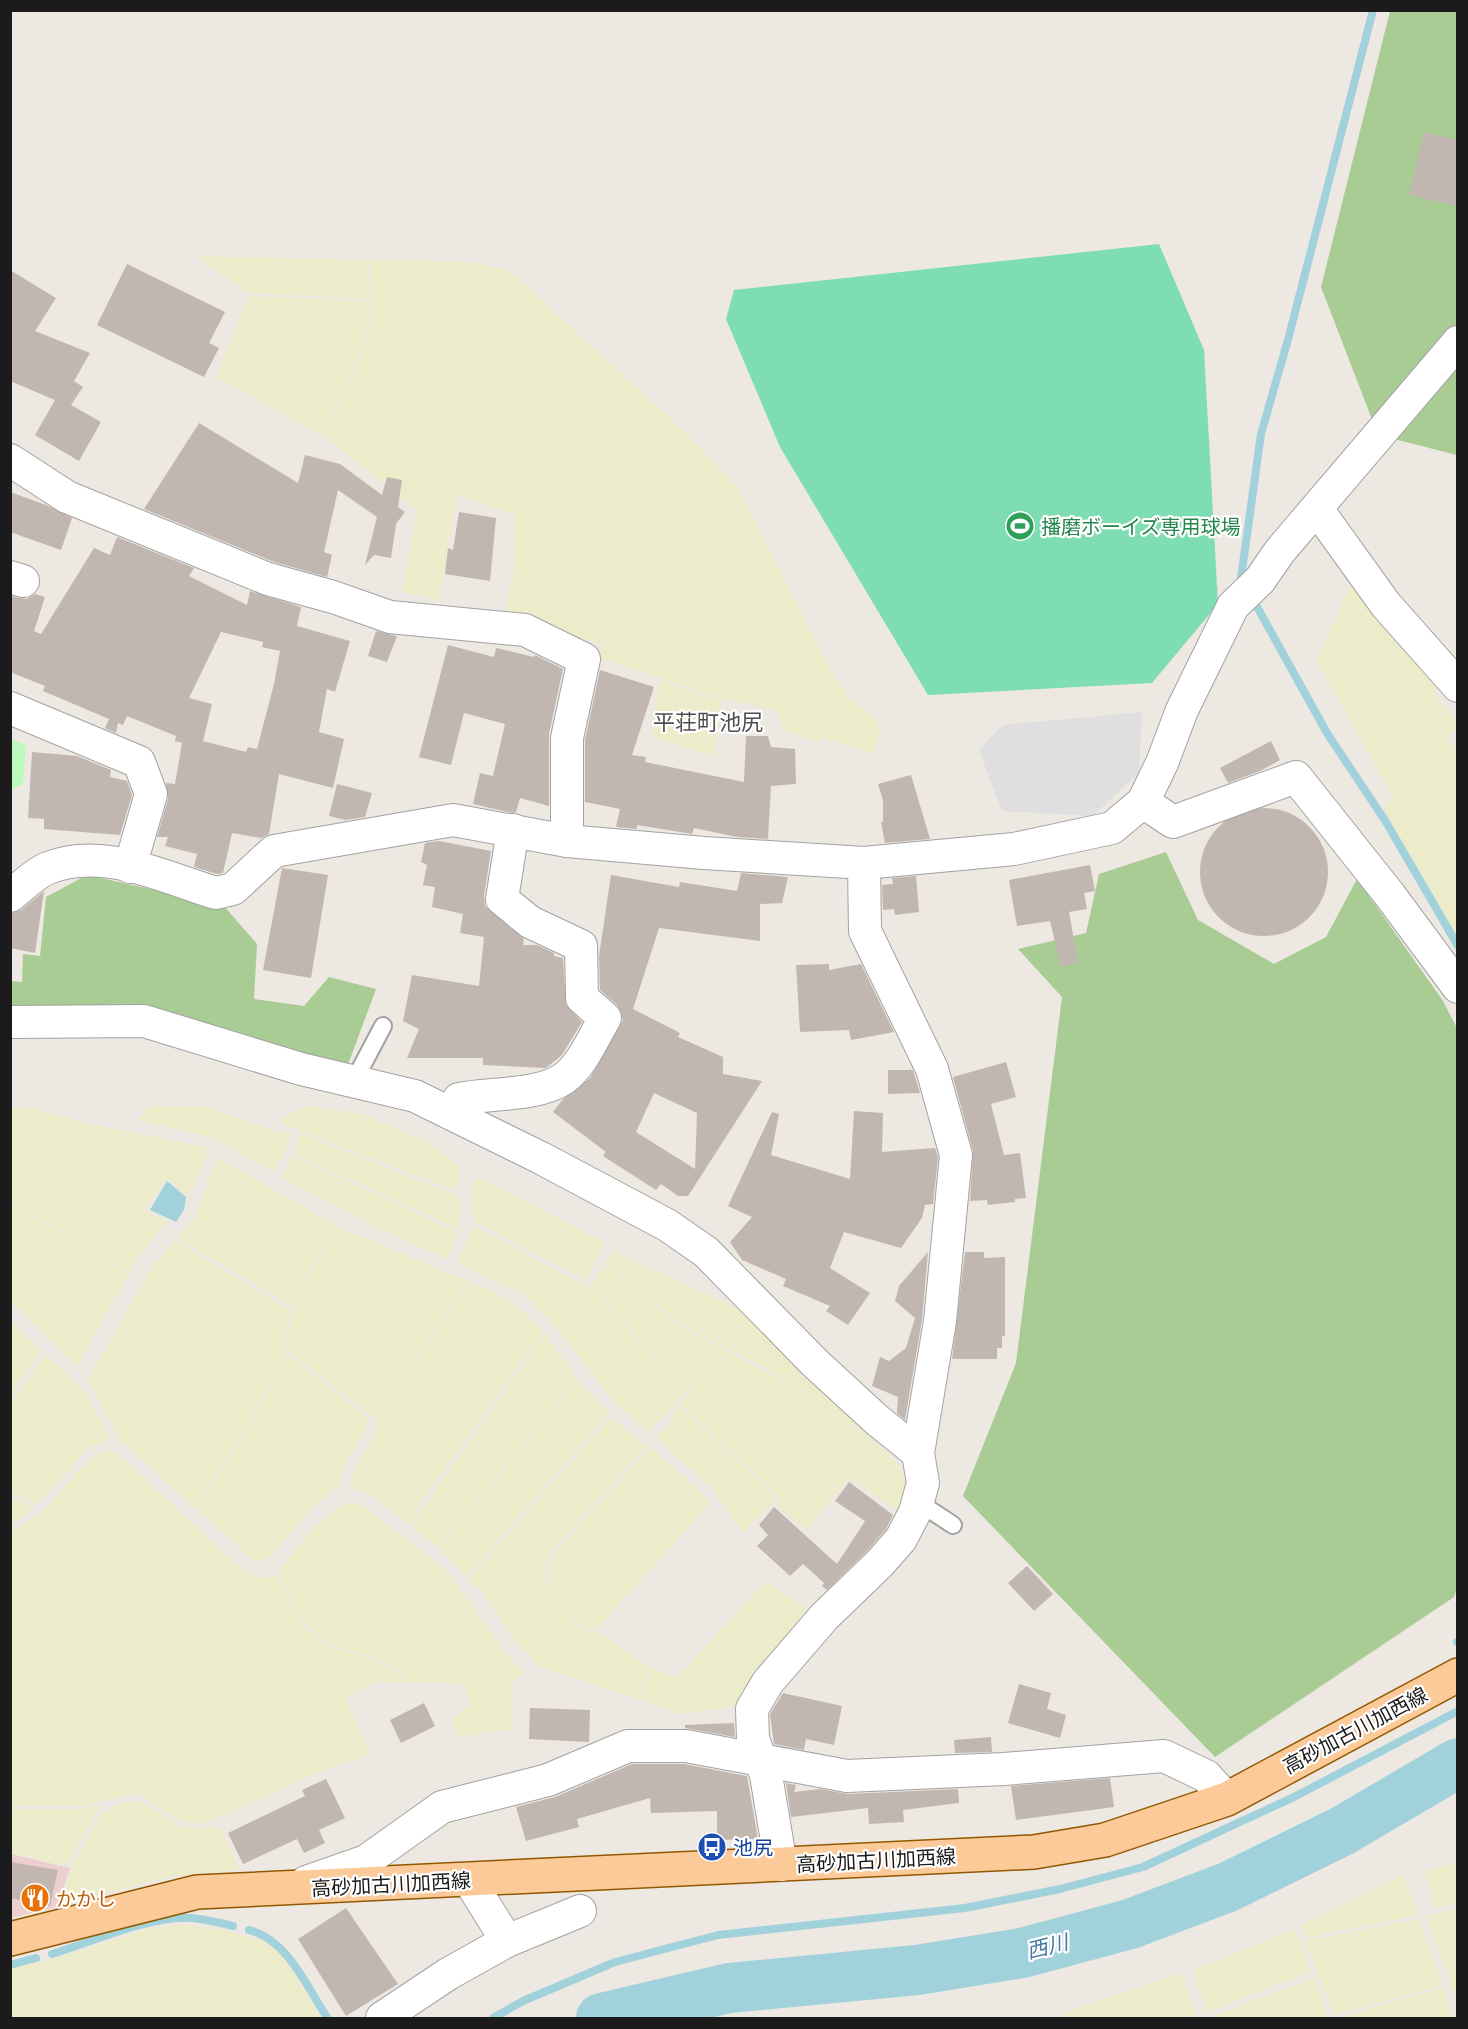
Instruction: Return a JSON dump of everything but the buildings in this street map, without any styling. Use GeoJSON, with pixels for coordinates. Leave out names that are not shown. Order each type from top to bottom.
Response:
{"type":"FeatureCollection","features":[{"type":"Feature","properties":{"kind":"main road","name":"高砂加古川加西線"},"geometry":{"type":"LineString","coordinates":[[10,1939],[197,1893],[1034,1852],[1105,1839],[1227,1799],[1458,1675]]}},
{"type":"Feature","properties":{"kind":"street"},"geometry":{"type":"LineString","coordinates":[[10,896],[46,868],[63,863],[110,861],[216,893],[233,889],[274,851],[296,845],[453,820],[567,841],[704,853],[864,862],[1014,849],[1112,828],[1143,802],[1162,763],[1182,710],[1233,606],[1260,580],[1458,342]]}},
{"type":"Feature","properties":{"kind":"street"},"geometry":{"type":"LineString","coordinates":[[10,460],[68,497],[268,579],[333,597],[390,617],[525,630],[584,659],[567,738],[567,841]]}},
{"type":"Feature","properties":{"kind":"street"},"geometry":{"type":"LineString","coordinates":[[1317,509],[1386,605],[1458,686]]}},
{"type":"Feature","properties":{"kind":"street"},"geometry":{"type":"LineString","coordinates":[[10,708],[139,762],[151,794],[130,867]]}},
{"type":"Feature","properties":{"kind":"street"},"geometry":{"type":"LineString","coordinates":[[1143,802],[1173,822],[1296,777],[1389,894],[1458,987]]}},
{"type":"Feature","properties":{"kind":"street"},"geometry":{"type":"LineString","coordinates":[[10,1022],[144,1022],[290,1065],[415,1096],[454,1098],[546,1087],[564,1078],[579,1062],[605,1018],[582,998],[581,946],[530,922],[502,899],[513,830]]}},
{"type":"Feature","properties":{"kind":"street"},"geometry":{"type":"LineString","coordinates":[[781,1865],[766,1775],[753,1738],[752,1709],[768,1682],[824,1617],[880,1563],[901,1539],[918,1502],[923,1483],[918,1453],[940,1321],[956,1155],[932,1068],[865,932],[864,862]]}},
{"type":"Feature","properties":{"kind":"street"},"geometry":{"type":"LineString","coordinates":[[454,1098],[541,1158],[667,1225],[706,1252],[815,1363],[876,1420],[918,1453]]}},
{"type":"Feature","properties":{"kind":"street"},"geometry":{"type":"LineString","coordinates":[[288,1888],[366,1861],[442,1807],[548,1780],[628,1746],[686,1746],[847,1776],[993,1769],[1164,1756],[1206,1776],[1227,1799]]}},
{"type":"Feature","properties":{"kind":"street"},"geometry":{"type":"LineString","coordinates":[[469,1880],[507,1941]]}},
{"type":"Feature","properties":{"kind":"street"},"geometry":{"type":"LineString","coordinates":[[382,2019],[448,1974],[507,1941],[580,1911]]}},
{"type":"Feature","properties":{"kind":"lane"},"geometry":{"type":"LineString","coordinates":[[354,1081],[383,1026]]}},
{"type":"Feature","properties":{"kind":"lane"},"geometry":{"type":"LineString","coordinates":[[918,1502],[953,1525]]}},
{"type":"Feature","properties":{"kind":"shaded area"},"geometry":{"type":"Polygon","coordinates":[[[1142,712],[1139,773],[1092,816],[1002,811],[979,750],[1003,725],[1142,712]]]}},
{"type":"Feature","properties":{"kind":"shaded area"},"geometry":{"type":"Polygon","coordinates":[[[11,1854],[70,1868],[57,1907],[11,1918],[11,1854]]]}},
{"type":"Feature","properties":{"kind":"green space"},"geometry":{"type":"Polygon","coordinates":[[[1390,11],[1457,11],[1457,455],[1378,435],[1321,287],[1390,11]]]}},
{"type":"Feature","properties":{"kind":"green space","name":"播磨ボーイズ専用球場"},"geometry":{"type":"Polygon","coordinates":[[[1159,244],[1204,350],[1218,604],[1152,683],[928,695],[780,447],[726,319],[734,290],[1159,244]]]}},
{"type":"Feature","properties":{"kind":"green space"},"geometry":{"type":"Polygon","coordinates":[[[196,256],[368,260],[370,299],[248,293],[196,256]]]}},
{"type":"Feature","properties":{"kind":"green space"},"geometry":{"type":"Polygon","coordinates":[[[370,259],[471,262],[510,271],[685,432],[738,488],[834,676],[851,700],[873,715],[881,730],[872,754],[823,738],[818,743],[784,730],[776,710],[722,699],[599,658],[603,645],[505,614],[514,569],[515,514],[457,496],[439,600],[402,592],[417,511],[323,435],[355,372],[371,322],[373,293],[370,259]]]}},
{"type":"Feature","properties":{"kind":"green space"},"geometry":{"type":"Polygon","coordinates":[[[248,296],[370,301],[369,322],[353,372],[321,435],[216,377],[248,296]]]}},
{"type":"Feature","properties":{"kind":"green space"},"geometry":{"type":"Polygon","coordinates":[[[1353,577],[1441,684],[1434,694],[1457,722],[1457,727],[1447,739],[1457,750],[1457,936],[1384,810],[1393,797],[1317,661],[1353,577]]]}},
{"type":"Feature","properties":{"kind":"green space"},"geometry":{"type":"Polygon","coordinates":[[[659,680],[722,701],[714,756],[652,738],[659,680]]]}},
{"type":"Feature","properties":{"kind":"green space"},"geometry":{"type":"Polygon","coordinates":[[[10,739],[26,745],[23,784],[11,790],[10,739]]]}},
{"type":"Feature","properties":{"kind":"green space"},"geometry":{"type":"Polygon","coordinates":[[[1166,852],[1198,920],[1274,964],[1326,937],[1357,879],[1443,1001],[1457,1028],[1458,1585],[1454,1597],[1215,1757],[963,1496],[1016,1363],[1062,997],[1018,949],[1086,933],[1099,874],[1166,852]]]}},
{"type":"Feature","properties":{"kind":"green space"},"geometry":{"type":"Polygon","coordinates":[[[87,875],[223,905],[257,944],[254,999],[304,1006],[329,977],[376,989],[346,1070],[11,1009],[11,981],[22,982],[23,954],[40,956],[46,897],[87,875]]]}},
{"type":"Feature","properties":{"kind":"green space"},"geometry":{"type":"Polygon","coordinates":[[[152,1106],[204,1106],[275,1131],[291,1132],[286,1150],[273,1171],[211,1137],[138,1120],[147,1108],[152,1106]]]}},
{"type":"Feature","properties":{"kind":"green space"},"geometry":{"type":"Polygon","coordinates":[[[309,1106],[363,1114],[432,1144],[459,1167],[459,1182],[454,1190],[282,1124],[285,1116],[309,1106]]]}},
{"type":"Feature","properties":{"kind":"green space"},"geometry":{"type":"Polygon","coordinates":[[[11,1108],[31,1108],[86,1123],[210,1148],[189,1196],[167,1178],[143,1210],[167,1222],[138,1257],[130,1272],[11,1201],[11,1108]]]}},
{"type":"Feature","properties":{"kind":"green space"},"geometry":{"type":"Polygon","coordinates":[[[300,1133],[453,1194],[459,1199],[461,1208],[458,1229],[294,1154],[300,1133]]]}},
{"type":"Feature","properties":{"kind":"green space"},"geometry":{"type":"Polygon","coordinates":[[[294,1156],[458,1232],[447,1259],[379,1229],[280,1177],[294,1156]]]}},
{"type":"Feature","properties":{"kind":"green space"},"geometry":{"type":"Polygon","coordinates":[[[217,1157],[337,1226],[313,1261],[293,1307],[177,1238],[196,1217],[217,1157]]]}},
{"type":"Feature","properties":{"kind":"green space"},"geometry":{"type":"Polygon","coordinates":[[[477,1177],[605,1242],[586,1280],[474,1221],[470,1191],[477,1177]]]}},
{"type":"Feature","properties":{"kind":"green space"},"geometry":{"type":"Polygon","coordinates":[[[11,1203],[129,1273],[77,1366],[11,1301],[11,1203]]]}},
{"type":"Feature","properties":{"kind":"green space"},"geometry":{"type":"Polygon","coordinates":[[[473,1226],[597,1292],[648,1352],[684,1380],[650,1351],[598,1291],[590,1287],[604,1264],[686,1330],[776,1376],[818,1402],[890,1454],[889,1456],[898,1465],[907,1484],[903,1514],[849,1478],[806,1531],[775,1502],[780,1497],[680,1404],[694,1388],[691,1385],[666,1415],[647,1431],[611,1398],[552,1322],[523,1294],[458,1263],[473,1226]]]}},
{"type":"Feature","properties":{"kind":"green space"},"geometry":{"type":"Polygon","coordinates":[[[338,1227],[468,1281],[377,1420],[285,1349],[295,1303],[315,1262],[338,1227]]]}},
{"type":"Feature","properties":{"kind":"green space"},"geometry":{"type":"Polygon","coordinates":[[[175,1240],[291,1311],[281,1359],[261,1401],[202,1496],[199,1512],[121,1441],[88,1380],[152,1267],[175,1240]]]}},
{"type":"Feature","properties":{"kind":"green space"},"geometry":{"type":"Polygon","coordinates":[[[612,1251],[753,1315],[895,1444],[891,1452],[777,1374],[687,1328],[605,1263],[612,1251]],[[629,1260],[733,1323],[737,1328],[735,1336],[739,1328],[734,1322],[629,1260]]]}},
{"type":"Feature","properties":{"kind":"green space"},"geometry":{"type":"Polygon","coordinates":[[[469,1282],[495,1292],[525,1313],[543,1333],[420,1503],[411,1526],[369,1493],[350,1488],[350,1484],[354,1470],[375,1435],[378,1421],[469,1282]]]}},
{"type":"Feature","properties":{"kind":"green space"},"geometry":{"type":"Polygon","coordinates":[[[11,1321],[41,1351],[11,1394],[11,1321]]]}},
{"type":"Feature","properties":{"kind":"green space"},"geometry":{"type":"Polygon","coordinates":[[[545,1334],[577,1378],[438,1548],[413,1528],[416,1518],[545,1334]]]}},
{"type":"Feature","properties":{"kind":"green space"},"geometry":{"type":"Polygon","coordinates":[[[285,1352],[368,1418],[366,1429],[345,1464],[339,1487],[334,1488],[305,1516],[271,1556],[265,1560],[253,1560],[201,1513],[204,1498],[263,1402],[285,1352]]]}},
{"type":"Feature","properties":{"kind":"green space"},"geometry":{"type":"Polygon","coordinates":[[[46,1354],[84,1390],[111,1440],[88,1448],[37,1505],[11,1492],[11,1404],[46,1354]]]}},
{"type":"Feature","properties":{"kind":"green space"},"geometry":{"type":"Polygon","coordinates":[[[578,1380],[609,1413],[467,1577],[439,1549],[578,1380]]]}},
{"type":"Feature","properties":{"kind":"green space"},"geometry":{"type":"Polygon","coordinates":[[[679,1406],[777,1497],[743,1533],[715,1491],[656,1438],[674,1420],[671,1416],[679,1406]]]}},
{"type":"Feature","properties":{"kind":"green space"},"geometry":{"type":"Polygon","coordinates":[[[610,1417],[647,1446],[554,1548],[545,1566],[545,1578],[560,1605],[582,1629],[598,1631],[649,1667],[644,1676],[643,1701],[538,1666],[511,1636],[482,1592],[468,1580],[610,1417]]]}},
{"type":"Feature","properties":{"kind":"green space"},"geometry":{"type":"Polygon","coordinates":[[[650,1447],[697,1488],[710,1503],[598,1628],[584,1628],[563,1606],[553,1591],[548,1567],[557,1549],[650,1447]]]}},
{"type":"Feature","properties":{"kind":"green space"},"geometry":{"type":"Polygon","coordinates":[[[107,1450],[119,1455],[245,1572],[264,1579],[275,1575],[303,1623],[329,1647],[365,1656],[412,1683],[375,1682],[346,1699],[370,1754],[319,1772],[216,1819],[196,1824],[179,1820],[137,1793],[80,1806],[11,1806],[11,1532],[42,1512],[83,1466],[107,1450]]]}},
{"type":"Feature","properties":{"kind":"green space"},"geometry":{"type":"Polygon","coordinates":[[[10,1497],[34,1508],[11,1524],[10,1524],[10,1497]]]}},
{"type":"Feature","properties":{"kind":"green space"},"geometry":{"type":"Polygon","coordinates":[[[349,1502],[360,1504],[448,1572],[505,1652],[524,1672],[512,1684],[512,1729],[459,1737],[450,1720],[470,1706],[465,1684],[413,1682],[367,1655],[331,1646],[305,1622],[277,1574],[311,1530],[337,1507],[349,1502]]]}},
{"type":"Feature","properties":{"kind":"green space"},"geometry":{"type":"Polygon","coordinates":[[[766,1581],[812,1612],[743,1705],[679,1714],[645,1702],[646,1678],[651,1668],[677,1677],[766,1581]]]}},
{"type":"Feature","properties":{"kind":"green space"},"geometry":{"type":"Polygon","coordinates":[[[142,1801],[181,1827],[220,1828],[239,1869],[167,1877],[60,1906],[72,1866],[102,1813],[120,1803],[142,1801]]]}},
{"type":"Feature","properties":{"kind":"green space"},"geometry":{"type":"Polygon","coordinates":[[[101,1805],[66,1866],[11,1853],[11,1809],[79,1809],[101,1805]]]}},
{"type":"Feature","properties":{"kind":"green space"},"geometry":{"type":"Polygon","coordinates":[[[1457,1862],[1457,1903],[1436,1908],[1424,1871],[1457,1862]]]}},
{"type":"Feature","properties":{"kind":"green space"},"geometry":{"type":"Polygon","coordinates":[[[1403,1875],[1418,1915],[1305,1938],[1300,1925],[1403,1875]]]}},
{"type":"Feature","properties":{"kind":"green space"},"geometry":{"type":"Polygon","coordinates":[[[1457,1909],[1458,1993],[1454,1994],[1427,1916],[1457,1909]]]}},
{"type":"Feature","properties":{"kind":"green space"},"geometry":{"type":"Polygon","coordinates":[[[1419,1919],[1443,1985],[1334,2015],[1305,1941],[1419,1919]]]}},
{"type":"Feature","properties":{"kind":"green space"},"geometry":{"type":"Polygon","coordinates":[[[183,1925],[223,1930],[260,1940],[280,1950],[321,2018],[11,2018],[11,1969],[53,1959],[152,1928],[183,1925]]]}},
{"type":"Feature","properties":{"kind":"green space"},"geometry":{"type":"Polygon","coordinates":[[[1294,1929],[1311,1972],[1207,2012],[1193,1971],[1294,1929]]]}},
{"type":"Feature","properties":{"kind":"green space"},"geometry":{"type":"Polygon","coordinates":[[[1181,1973],[1196,2015],[1187,2018],[1065,2018],[1063,2013],[1181,1973]]]}},
{"type":"Feature","properties":{"kind":"green space"},"geometry":{"type":"Polygon","coordinates":[[[1314,1978],[1328,2018],[1210,2018],[1210,2017],[1314,1978]]]}},
{"type":"Feature","properties":{"kind":"green space"},"geometry":{"type":"Polygon","coordinates":[[[1444,1988],[1451,2018],[1339,2017],[1444,1988]]]}},
{"type":"Feature","properties":{"kind":"water"},"geometry":{"type":"Polygon","coordinates":[[[167,1181],[186,1197],[184,1210],[176,1222],[150,1210],[167,1181]]]}},
{"type":"Feature","properties":{"kind":"waterway"},"geometry":{"type":"LineString","coordinates":[[1245,584],[1241,578],[1261,434],[1289,336],[1373,10]]}},
{"type":"Feature","properties":{"kind":"waterway"},"geometry":{"type":"LineString","coordinates":[[1251,596],[1327,733],[1386,822],[1458,946]]}},
{"type":"Feature","properties":{"kind":"waterway"},"geometry":{"type":"LineString","coordinates":[[493,2018],[523,2001],[615,1962],[718,1935],[965,1908],[1060,1889],[1143,1867],[1294,1797],[1458,1711]]}},
{"type":"Feature","properties":{"kind":"waterway","name":"西川"},"geometry":{"type":"LineString","coordinates":[[601,2018],[729,1988],[917,1970],[1022,1953],[1130,1924],[1228,1887],[1342,1831],[1458,1763]]}},
{"type":"Feature","properties":{"kind":"waterway"},"geometry":{"type":"LineString","coordinates":[[52,1954],[122,1930],[160,1920],[192,1918],[233,1926]]}},
{"type":"Feature","properties":{"kind":"waterway"},"geometry":{"type":"LineString","coordinates":[[249,1930],[263,1935],[285,1954],[327,2017]]}},
{"type":"Feature","properties":{"kind":"waterway"},"geometry":{"type":"LineString","coordinates":[[10,1965],[36,1958]]}},
{"type":"Feature","properties":{"kind":"place","name":"播磨ボーイズ専用球場"},"geometry":{"type":"Point","coordinates":[1020,526]}},
{"type":"Feature","properties":{"kind":"place","name":"池尻"},"geometry":{"type":"Point","coordinates":[712,1847]}},
{"type":"Feature","properties":{"kind":"place","name":"かかし"},"geometry":{"type":"Point","coordinates":[35,1898]}},
{"type":"Feature","properties":{"kind":"district","name":"平荘町池尻"},"geometry":{"type":"Point","coordinates":[708,721]}}]}
